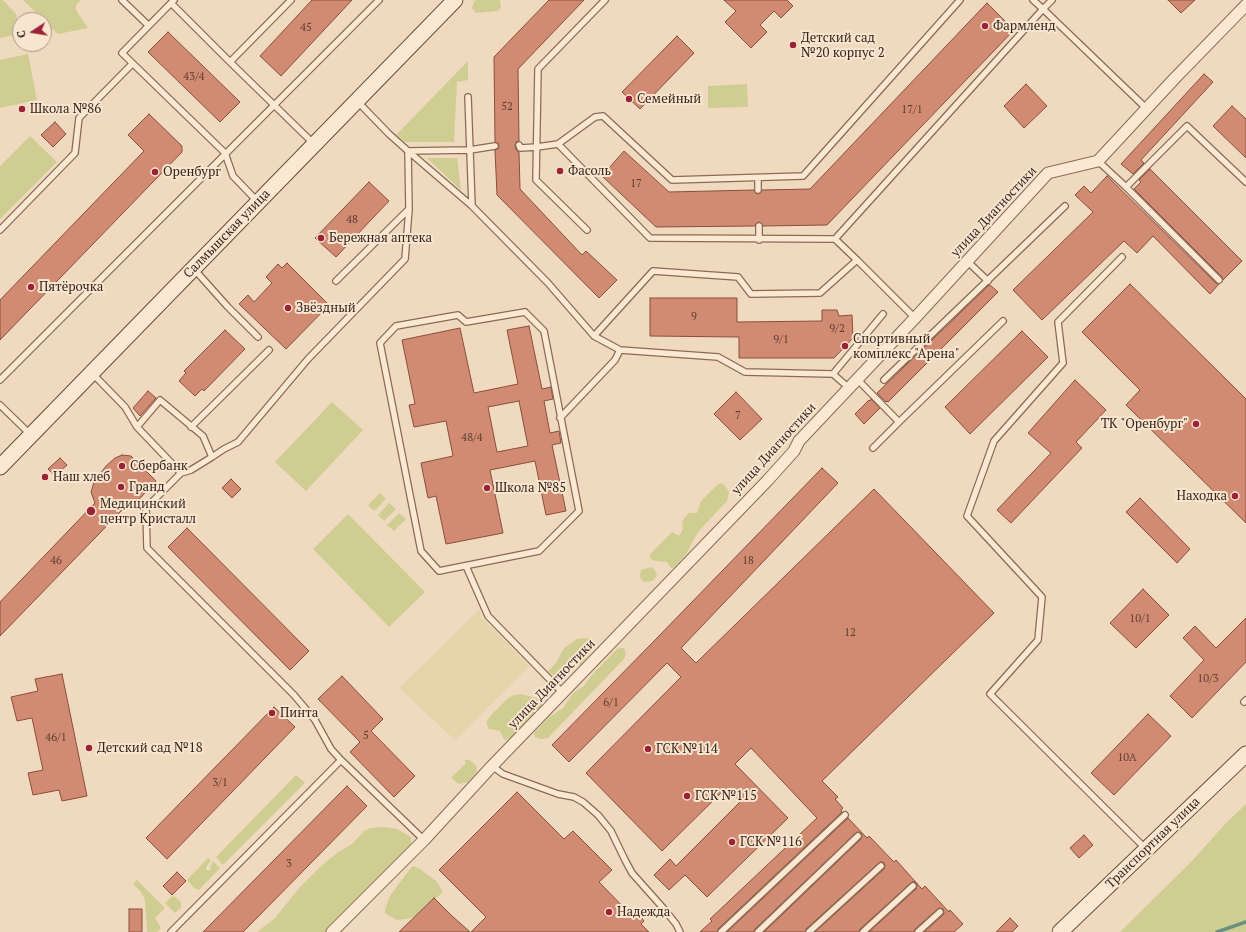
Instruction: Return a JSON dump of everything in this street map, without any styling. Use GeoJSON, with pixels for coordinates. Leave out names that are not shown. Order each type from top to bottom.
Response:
{"type":"FeatureCollection","features":[{"type":"Feature","properties":{"kind":"main road","name":"Салмышская улица"},"geometry":{"type":"LineString","coordinates":[[0,467],[315,144],[450,2]]}},
{"type":"Feature","properties":{"kind":"main road","name":"Транспортная улица"},"geometry":{"type":"LineString","coordinates":[[1060,932],[1246,754]]}},
{"type":"Feature","properties":{"kind":"street"},"geometry":{"type":"LineString","coordinates":[[1098,161],[1246,5]]}},
{"type":"Feature","properties":{"kind":"street","name":"улица Диагностики"},"geometry":{"type":"LineString","coordinates":[[332,932],[424,840],[492,766],[766,481],[794,451],[798,441],[1048,173],[1098,161]]}},
{"type":"Feature","properties":{"kind":"lane"},"geometry":{"type":"LineString","coordinates":[[122,0],[148,25]]}},
{"type":"Feature","properties":{"kind":"lane"},"geometry":{"type":"LineString","coordinates":[[230,62],[291,0]]}},
{"type":"Feature","properties":{"kind":"lane"},"geometry":{"type":"LineString","coordinates":[[0,380],[378,0]]}},
{"type":"Feature","properties":{"kind":"lane"},"geometry":{"type":"LineString","coordinates":[[587,230],[536,180],[538,69],[605,0]]}},
{"type":"Feature","properties":{"kind":"lane"},"geometry":{"type":"LineString","coordinates":[[519,145],[520,148],[558,144],[595,117],[603,116],[672,180],[803,176],[960,0]]}},
{"type":"Feature","properties":{"kind":"lane"},"geometry":{"type":"LineString","coordinates":[[1033,0],[1147,109]]}},
{"type":"Feature","properties":{"kind":"lane"},"geometry":{"type":"LineString","coordinates":[[835,239],[1052,0]]}},
{"type":"Feature","properties":{"kind":"lane"},"geometry":{"type":"LineString","coordinates":[[258,202],[233,176],[225,153],[122,53],[148,25],[172,1],[230,62],[315,144]]}},
{"type":"Feature","properties":{"kind":"lane"},"geometry":{"type":"LineString","coordinates":[[0,230],[74,153],[79,118],[132,64]]}},
{"type":"Feature","properties":{"kind":"lane"},"geometry":{"type":"LineString","coordinates":[[468,98],[472,206]]}},
{"type":"Feature","properties":{"kind":"lane"},"geometry":{"type":"LineString","coordinates":[[356,101],[389,134],[472,206],[548,282],[594,336],[620,350],[718,357],[745,372],[832,374],[849,388]]}},
{"type":"Feature","properties":{"kind":"lane"},"geometry":{"type":"LineString","coordinates":[[1126,187],[1187,126],[1246,182]]}},
{"type":"Feature","properties":{"kind":"lane"},"geometry":{"type":"LineString","coordinates":[[558,144],[650,238],[759,240],[835,239],[914,318]]}},
{"type":"Feature","properties":{"kind":"lane"},"geometry":{"type":"LineString","coordinates":[[408,151],[470,150],[495,146]]}},
{"type":"Feature","properties":{"kind":"lane"},"geometry":{"type":"LineString","coordinates":[[408,151],[409,209],[405,259],[308,359],[238,442],[191,470],[181,473],[146,508],[147,548],[294,695],[315,720],[331,749],[424,840]]}},
{"type":"Feature","properties":{"kind":"lane"},"geometry":{"type":"LineString","coordinates":[[1098,161],[1219,280]]}},
{"type":"Feature","properties":{"kind":"lane"},"geometry":{"type":"LineString","coordinates":[[758,178],[758,190]]}},
{"type":"Feature","properties":{"kind":"lane"},"geometry":{"type":"LineString","coordinates":[[884,380],[1065,206]]}},
{"type":"Feature","properties":{"kind":"lane"},"geometry":{"type":"LineString","coordinates":[[336,281],[409,209]]}},
{"type":"Feature","properties":{"kind":"lane"},"geometry":{"type":"LineString","coordinates":[[759,226],[759,240]]}},
{"type":"Feature","properties":{"kind":"lane"},"geometry":{"type":"LineString","coordinates":[[1122,257],[1058,322],[1063,363],[994,441],[967,516],[1042,597],[1038,640],[990,694],[1146,849]]}},
{"type":"Feature","properties":{"kind":"lane"},"geometry":{"type":"LineString","coordinates":[[594,336],[653,271],[738,276],[752,294],[820,293],[857,260]]}},
{"type":"Feature","properties":{"kind":"lane"},"geometry":{"type":"LineString","coordinates":[[967,261],[988,281]]}},
{"type":"Feature","properties":{"kind":"lane"},"geometry":{"type":"LineString","coordinates":[[194,268],[226,306],[258,337]]}},
{"type":"Feature","properties":{"kind":"lane"},"geometry":{"type":"LineString","coordinates":[[525,312],[544,331],[579,511],[539,551],[466,566],[439,571],[421,552],[380,343],[396,326],[458,315],[466,322],[525,312]]}},
{"type":"Feature","properties":{"kind":"lane"},"geometry":{"type":"LineString","coordinates":[[832,374],[883,314]]}},
{"type":"Feature","properties":{"kind":"lane"},"geometry":{"type":"LineString","coordinates":[[873,448],[1003,321]]}},
{"type":"Feature","properties":{"kind":"lane"},"geometry":{"type":"LineString","coordinates":[[191,427],[269,350]]}},
{"type":"Feature","properties":{"kind":"lane"},"geometry":{"type":"LineString","coordinates":[[560,418],[615,360],[620,350]]}},
{"type":"Feature","properties":{"kind":"lane"},"geometry":{"type":"LineString","coordinates":[[92,373],[125,407],[137,427],[181,473]]}},
{"type":"Feature","properties":{"kind":"lane"},"geometry":{"type":"LineString","coordinates":[[857,379],[899,422]]}},
{"type":"Feature","properties":{"kind":"lane"},"geometry":{"type":"LineString","coordinates":[[137,427],[160,400],[203,436],[212,457]]}},
{"type":"Feature","properties":{"kind":"lane"},"geometry":{"type":"LineString","coordinates":[[0,405],[31,435]]}},
{"type":"Feature","properties":{"kind":"lane"},"geometry":{"type":"LineString","coordinates":[[466,566],[488,616],[563,693]]}},
{"type":"Feature","properties":{"kind":"lane"},"geometry":{"type":"LineString","coordinates":[[171,932],[341,760]]}},
{"type":"Feature","properties":{"kind":"lane"},"geometry":{"type":"LineString","coordinates":[[492,766],[503,774],[558,794],[574,797],[583,802],[598,815],[611,831],[632,873],[664,909],[676,924],[680,932]]}},
{"type":"Feature","properties":{"kind":"lane"},"geometry":{"type":"LineString","coordinates":[[721,932],[845,814]]}},
{"type":"Feature","properties":{"kind":"lane"},"geometry":{"type":"LineString","coordinates":[[758,932],[858,836]]}},
{"type":"Feature","properties":{"kind":"lane"},"geometry":{"type":"LineString","coordinates":[[809,932],[881,866]]}},
{"type":"Feature","properties":{"kind":"lane"},"geometry":{"type":"LineString","coordinates":[[863,932],[913,886]]}},
{"type":"Feature","properties":{"kind":"lane"},"geometry":{"type":"LineString","coordinates":[[918,932],[940,912]]}},
{"type":"Feature","properties":{"kind":"shaded area"},"geometry":{"type":"Polygon","coordinates":[[[0,0],[3,0],[14,12],[12,12],[12,36],[0,38],[0,0]]]}},
{"type":"Feature","properties":{"kind":"shaded area"},"geometry":{"type":"Polygon","coordinates":[[[23,0],[81,0],[76,5],[76,9],[88,28],[58,34],[52,28],[52,12],[35,12],[23,0]]]}},
{"type":"Feature","properties":{"kind":"shaded area"},"geometry":{"type":"Polygon","coordinates":[[[476,0],[500,0],[501,8],[497,11],[476,13],[472,8],[476,0]]]}},
{"type":"Feature","properties":{"kind":"shaded area"},"geometry":{"type":"Polygon","coordinates":[[[28,54],[37,100],[0,108],[0,60],[28,54]]]}},
{"type":"Feature","properties":{"kind":"shaded area"},"geometry":{"type":"Polygon","coordinates":[[[468,61],[468,80],[457,82],[454,142],[405,142],[396,135],[468,61]]]}},
{"type":"Feature","properties":{"kind":"shaded area"},"geometry":{"type":"Polygon","coordinates":[[[747,84],[748,107],[708,108],[708,86],[747,84]]]}},
{"type":"Feature","properties":{"kind":"shaded area"},"geometry":{"type":"Polygon","coordinates":[[[30,136],[57,162],[0,219],[0,166],[30,136]]]}},
{"type":"Feature","properties":{"kind":"shaded area"},"geometry":{"type":"Polygon","coordinates":[[[427,158],[457,158],[461,190],[427,158]]]}},
{"type":"Feature","properties":{"kind":"shaded area"},"geometry":{"type":"Polygon","coordinates":[[[332,402],[363,430],[306,491],[275,462],[332,402]]]}},
{"type":"Feature","properties":{"kind":"shaded area"},"geometry":{"type":"Polygon","coordinates":[[[722,483],[729,492],[727,501],[698,532],[686,554],[673,568],[671,568],[667,562],[652,560],[649,555],[672,532],[679,536],[683,529],[682,521],[689,513],[697,513],[701,501],[718,484],[722,483]]]}},
{"type":"Feature","properties":{"kind":"shaded area"},"geometry":{"type":"Polygon","coordinates":[[[380,493],[386,499],[374,511],[368,505],[380,493]]]}},
{"type":"Feature","properties":{"kind":"shaded area"},"geometry":{"type":"Polygon","coordinates":[[[389,503],[396,509],[384,521],[378,515],[389,503]]]}},
{"type":"Feature","properties":{"kind":"shaded area"},"geometry":{"type":"Polygon","coordinates":[[[399,513],[406,519],[394,531],[387,525],[399,513]]]}},
{"type":"Feature","properties":{"kind":"shaded area"},"geometry":{"type":"Polygon","coordinates":[[[348,514],[425,592],[389,627],[313,549],[348,514]]]}},
{"type":"Feature","properties":{"kind":"shaded area"},"geometry":{"type":"Polygon","coordinates":[[[651,567],[655,570],[657,576],[652,581],[644,582],[640,576],[641,570],[651,567]]]}},
{"type":"Feature","properties":{"kind":"shaded area"},"geometry":{"type":"Polygon","coordinates":[[[479,610],[482,618],[530,666],[455,740],[399,688],[479,610]]]}},
{"type":"Feature","properties":{"kind":"shaded area"},"geometry":{"type":"Polygon","coordinates":[[[590,638],[594,644],[590,652],[581,665],[573,664],[562,682],[548,671],[556,663],[564,648],[577,639],[590,638]]]}},
{"type":"Feature","properties":{"kind":"shaded area"},"geometry":{"type":"Polygon","coordinates":[[[624,648],[626,654],[624,659],[548,738],[541,739],[535,737],[534,733],[548,718],[563,708],[573,693],[584,686],[590,677],[617,649],[624,648]]]}},
{"type":"Feature","properties":{"kind":"shaded area"},"geometry":{"type":"Polygon","coordinates":[[[521,694],[539,699],[542,706],[511,738],[506,740],[503,738],[500,731],[489,729],[487,721],[507,699],[514,695],[521,694]]]}},
{"type":"Feature","properties":{"kind":"shaded area"},"geometry":{"type":"Polygon","coordinates":[[[464,760],[470,760],[477,767],[476,773],[468,782],[459,784],[451,778],[466,763],[464,760]]]}},
{"type":"Feature","properties":{"kind":"shaded area"},"geometry":{"type":"Polygon","coordinates":[[[296,775],[305,783],[223,865],[216,857],[296,775]]]}},
{"type":"Feature","properties":{"kind":"shaded area"},"geometry":{"type":"Polygon","coordinates":[[[1246,804],[1246,932],[1120,932],[1192,861],[1225,824],[1246,804]]]}},
{"type":"Feature","properties":{"kind":"shaded area"},"geometry":{"type":"Polygon","coordinates":[[[385,827],[397,829],[411,837],[411,844],[325,932],[257,932],[275,918],[300,887],[337,853],[352,844],[364,831],[371,828],[385,827]]]}},
{"type":"Feature","properties":{"kind":"shaded area"},"geometry":{"type":"Polygon","coordinates":[[[208,858],[211,860],[206,868],[208,871],[211,869],[210,867],[213,861],[220,868],[199,890],[194,888],[187,880],[208,858]]]}},
{"type":"Feature","properties":{"kind":"shaded area"},"geometry":{"type":"Polygon","coordinates":[[[413,866],[420,869],[437,882],[443,892],[416,916],[397,920],[385,913],[385,909],[390,896],[413,866]]]}},
{"type":"Feature","properties":{"kind":"shaded area"},"geometry":{"type":"Polygon","coordinates":[[[137,880],[165,908],[155,918],[161,928],[157,932],[147,932],[145,900],[141,892],[133,884],[137,880]]]}},
{"type":"Feature","properties":{"kind":"shaded area"},"geometry":{"type":"Polygon","coordinates":[[[174,896],[181,902],[181,908],[175,913],[165,903],[174,896]]]}},
{"type":"Feature","properties":{"kind":"building"},"geometry":{"type":"Polygon","coordinates":[[[312,0],[352,0],[281,76],[260,56],[312,0]]]}},
{"type":"Feature","properties":{"kind":"building"},"geometry":{"type":"Polygon","coordinates":[[[549,0],[584,0],[518,69],[519,141],[516,142],[515,145],[516,150],[519,152],[520,189],[582,255],[586,251],[617,280],[599,298],[497,195],[495,150],[498,149],[499,146],[498,143],[495,142],[494,57],[549,0]]]}},
{"type":"Feature","properties":{"kind":"building"},"geometry":{"type":"Polygon","coordinates":[[[724,0],[787,0],[793,6],[781,18],[774,11],[760,25],[767,32],[751,48],[725,22],[736,11],[724,0]]]}},
{"type":"Feature","properties":{"kind":"building"},"geometry":{"type":"Polygon","coordinates":[[[1168,0],[1195,0],[1181,13],[1168,0]]]}},
{"type":"Feature","properties":{"kind":"building"},"geometry":{"type":"Polygon","coordinates":[[[987,3],[1014,30],[827,225],[763,226],[759,222],[755,226],[656,227],[602,176],[624,151],[669,192],[754,190],[758,194],[762,190],[810,189],[987,3]]]}},
{"type":"Feature","properties":{"kind":"building"},"geometry":{"type":"Polygon","coordinates":[[[168,32],[240,102],[220,122],[148,52],[168,32]]]}},
{"type":"Feature","properties":{"kind":"building"},"geometry":{"type":"Polygon","coordinates":[[[677,36],[694,53],[640,109],[622,92],[677,36]]]}},
{"type":"Feature","properties":{"kind":"building"},"geometry":{"type":"Polygon","coordinates":[[[1204,74],[1213,82],[1141,160],[1144,163],[1133,174],[1121,164],[1204,74]]]}},
{"type":"Feature","properties":{"kind":"building"},"geometry":{"type":"Polygon","coordinates":[[[1026,84],[1047,106],[1024,128],[1004,106],[1026,84]]]}},
{"type":"Feature","properties":{"kind":"building"},"geometry":{"type":"Polygon","coordinates":[[[1232,106],[1246,119],[1246,158],[1213,126],[1232,106]]]}},
{"type":"Feature","properties":{"kind":"building"},"geometry":{"type":"Polygon","coordinates":[[[149,114],[182,146],[182,152],[0,340],[0,300],[144,151],[128,135],[149,114]]]}},
{"type":"Feature","properties":{"kind":"building"},"geometry":{"type":"Polygon","coordinates":[[[55,122],[66,134],[53,147],[41,135],[55,122]]]}},
{"type":"Feature","properties":{"kind":"building"},"geometry":{"type":"Polygon","coordinates":[[[1150,169],[1242,261],[1223,280],[1222,277],[1134,189],[1141,182],[1139,180],[1150,169]]]}},
{"type":"Feature","properties":{"kind":"building"},"geometry":{"type":"Polygon","coordinates":[[[1107,176],[1216,283],[1219,284],[1210,294],[1153,236],[1137,253],[1124,241],[1042,320],[1013,290],[1093,212],[1075,195],[1084,186],[1091,193],[1107,176]]]}},
{"type":"Feature","properties":{"kind":"building"},"geometry":{"type":"Polygon","coordinates":[[[369,182],[389,201],[336,257],[315,238],[369,182]]]}},
{"type":"Feature","properties":{"kind":"building","name":"Звёздный"},"geometry":{"type":"Polygon","coordinates":[[[287,263],[329,305],[286,349],[239,304],[248,295],[254,302],[272,283],[266,277],[278,264],[282,268],[287,263]]]}},
{"type":"Feature","properties":{"kind":"building","name":"ТК \"Оренбург\""},"geometry":{"type":"Polygon","coordinates":[[[1130,284],[1246,399],[1246,523],[1126,405],[1140,390],[1082,332],[1130,284]]]}},
{"type":"Feature","properties":{"kind":"building"},"geometry":{"type":"Polygon","coordinates":[[[989,285],[998,292],[888,402],[886,402],[877,393],[989,285]]]}},
{"type":"Feature","properties":{"kind":"building"},"geometry":{"type":"Polygon","coordinates":[[[650,298],[737,298],[737,322],[822,321],[822,310],[837,310],[839,316],[852,315],[853,338],[834,358],[739,358],[739,337],[650,336],[650,298]]]}},
{"type":"Feature","properties":{"kind":"building"},"geometry":{"type":"Polygon","coordinates":[[[529,326],[542,389],[551,387],[553,399],[544,401],[550,433],[559,431],[561,443],[552,445],[566,511],[546,515],[535,461],[490,470],[503,533],[446,544],[436,496],[428,498],[421,463],[453,456],[446,421],[414,427],[409,405],[415,404],[402,340],[460,328],[474,393],[518,384],[507,330],[529,326]],[[519,401],[488,407],[497,452],[528,446],[519,401]]]}},
{"type":"Feature","properties":{"kind":"building"},"geometry":{"type":"Polygon","coordinates":[[[225,330],[245,349],[204,391],[202,389],[195,396],[179,381],[186,373],[184,371],[225,330]]]}},
{"type":"Feature","properties":{"kind":"building"},"geometry":{"type":"Polygon","coordinates":[[[1022,331],[1048,357],[970,434],[945,407],[1022,331]]]}},
{"type":"Feature","properties":{"kind":"building"},"geometry":{"type":"Polygon","coordinates":[[[1075,380],[1106,410],[1076,442],[1082,448],[1011,523],[997,510],[1051,453],[1028,433],[1075,380]]]}},
{"type":"Feature","properties":{"kind":"building"},"geometry":{"type":"Polygon","coordinates":[[[148,391],[156,398],[140,416],[133,408],[148,391]]]}},
{"type":"Feature","properties":{"kind":"building"},"geometry":{"type":"Polygon","coordinates":[[[736,392],[762,419],[740,440],[714,414],[736,392]]]}},
{"type":"Feature","properties":{"kind":"building"},"geometry":{"type":"Polygon","coordinates":[[[871,399],[880,408],[864,424],[855,414],[871,399]]]}},
{"type":"Feature","properties":{"kind":"building"},"geometry":{"type":"Polygon","coordinates":[[[122,455],[131,456],[156,481],[131,508],[127,505],[0,636],[0,602],[95,503],[91,492],[94,482],[106,466],[115,458],[122,455]]]}},
{"type":"Feature","properties":{"kind":"building"},"geometry":{"type":"Polygon","coordinates":[[[60,458],[67,465],[55,476],[48,469],[60,458]]]}},
{"type":"Feature","properties":{"kind":"building"},"geometry":{"type":"Polygon","coordinates":[[[822,468],[838,483],[681,648],[696,663],[874,489],[994,613],[822,781],[838,797],[835,799],[843,808],[841,810],[842,812],[718,929],[717,932],[700,932],[712,921],[710,919],[817,818],[751,748],[735,764],[788,818],[707,897],[685,875],[669,890],[654,875],[670,859],[676,866],[740,802],[726,788],[662,851],[586,773],[681,677],[667,663],[569,762],[552,745],[822,468]]]}},
{"type":"Feature","properties":{"kind":"building"},"geometry":{"type":"Polygon","coordinates":[[[231,479],[241,489],[232,498],[222,488],[231,479]]]}},
{"type":"Feature","properties":{"kind":"building"},"geometry":{"type":"Polygon","coordinates":[[[1140,498],[1190,549],[1177,563],[1126,512],[1140,498]]]}},
{"type":"Feature","properties":{"kind":"building"},"geometry":{"type":"Polygon","coordinates":[[[187,528],[309,651],[290,670],[168,547],[187,528]]]}},
{"type":"Feature","properties":{"kind":"building"},"geometry":{"type":"Polygon","coordinates":[[[1143,589],[1169,615],[1136,648],[1110,623],[1143,589]]]}},
{"type":"Feature","properties":{"kind":"building"},"geometry":{"type":"Polygon","coordinates":[[[1246,618],[1246,662],[1192,718],[1170,696],[1204,660],[1183,638],[1195,626],[1216,648],[1246,618]]]}},
{"type":"Feature","properties":{"kind":"building"},"geometry":{"type":"Polygon","coordinates":[[[62,674],[87,796],[62,801],[59,790],[33,795],[28,773],[43,770],[32,718],[17,721],[11,697],[38,691],[35,679],[62,674]]]}},
{"type":"Feature","properties":{"kind":"building"},"geometry":{"type":"Polygon","coordinates":[[[342,676],[383,719],[371,731],[415,776],[394,797],[350,752],[360,742],[318,699],[342,676]]]}},
{"type":"Feature","properties":{"kind":"building"},"geometry":{"type":"Polygon","coordinates":[[[274,707],[295,727],[167,859],[146,838],[274,707]]]}},
{"type":"Feature","properties":{"kind":"building"},"geometry":{"type":"Polygon","coordinates":[[[1148,714],[1171,736],[1114,795],[1091,773],[1148,714]]]}},
{"type":"Feature","properties":{"kind":"building"},"geometry":{"type":"Polygon","coordinates":[[[347,786],[367,806],[243,932],[203,932],[347,786]]]}},
{"type":"Feature","properties":{"kind":"building"},"geometry":{"type":"Polygon","coordinates":[[[517,792],[564,839],[573,831],[612,870],[599,882],[632,916],[637,912],[644,921],[641,924],[649,932],[471,932],[486,917],[439,870],[517,792]]]}},
{"type":"Feature","properties":{"kind":"building"},"geometry":{"type":"Polygon","coordinates":[[[848,818],[867,838],[869,836],[894,862],[896,860],[922,889],[925,886],[949,912],[950,910],[963,924],[954,932],[924,932],[944,914],[943,909],[939,908],[915,929],[914,932],[869,932],[916,889],[917,885],[915,882],[912,882],[860,929],[859,932],[815,932],[884,869],[885,865],[883,862],[880,862],[806,929],[805,932],[764,932],[861,839],[861,833],[857,832],[755,929],[754,932],[727,932],[848,818]]]}},
{"type":"Feature","properties":{"kind":"building"},"geometry":{"type":"Polygon","coordinates":[[[1084,835],[1093,845],[1079,858],[1070,848],[1084,835]]]}},
{"type":"Feature","properties":{"kind":"building"},"geometry":{"type":"Polygon","coordinates":[[[177,872],[186,881],[172,895],[163,886],[177,872]]]}},
{"type":"Feature","properties":{"kind":"building"},"geometry":{"type":"Polygon","coordinates":[[[434,898],[451,915],[470,932],[399,932],[434,898]]]}},
{"type":"Feature","properties":{"kind":"building"},"geometry":{"type":"Polygon","coordinates":[[[129,909],[142,909],[142,932],[129,932],[129,909]]]}},
{"type":"Feature","properties":{"kind":"building"},"geometry":{"type":"Polygon","coordinates":[[[1010,918],[1018,926],[1012,932],[996,932],[1010,918]]]}},
{"type":"Feature","properties":{"kind":"waterway"},"geometry":{"type":"LineString","coordinates":[[1217,932],[1246,922]]}},
{"type":"Feature","properties":{"kind":"place","name":"Фармленд"},"geometry":{"type":"Point","coordinates":[985,26]}},
{"type":"Feature","properties":{"kind":"place","name":"Детский сад №20 корпус 2"},"geometry":{"type":"Point","coordinates":[793,45]}},
{"type":"Feature","properties":{"kind":"place","name":"Семейный"},"geometry":{"type":"Point","coordinates":[629,99]}},
{"type":"Feature","properties":{"kind":"place","name":"Школа №86"},"geometry":{"type":"Point","coordinates":[22,109]}},
{"type":"Feature","properties":{"kind":"place","name":"Фасоль"},"geometry":{"type":"Point","coordinates":[560,171]}},
{"type":"Feature","properties":{"kind":"place","name":"Оренбург"},"geometry":{"type":"Point","coordinates":[155,172]}},
{"type":"Feature","properties":{"kind":"place","name":"Бережная аптека"},"geometry":{"type":"Point","coordinates":[321,238]}},
{"type":"Feature","properties":{"kind":"place","name":"Пятёрочка"},"geometry":{"type":"Point","coordinates":[31,287]}},
{"type":"Feature","properties":{"kind":"place","name":"Звёздный"},"geometry":{"type":"Point","coordinates":[288,308]}},
{"type":"Feature","properties":{"kind":"place","name":"Спортивный комплекс \"Арена\""},"geometry":{"type":"Point","coordinates":[845,346]}},
{"type":"Feature","properties":{"kind":"place","name":"ТК \"Оренбург\""},"geometry":{"type":"Point","coordinates":[1196,424]}},
{"type":"Feature","properties":{"kind":"place","name":"Сбербанк"},"geometry":{"type":"Point","coordinates":[122,466]}},
{"type":"Feature","properties":{"kind":"place","name":"Наш хлеб"},"geometry":{"type":"Point","coordinates":[45,477]}},
{"type":"Feature","properties":{"kind":"place","name":"Гранд"},"geometry":{"type":"Point","coordinates":[121,487]}},
{"type":"Feature","properties":{"kind":"place","name":"Школа №85"},"geometry":{"type":"Point","coordinates":[487,488]}},
{"type":"Feature","properties":{"kind":"place","name":"Находка"},"geometry":{"type":"Point","coordinates":[1235,496]}},
{"type":"Feature","properties":{"kind":"place","name":"Медицинский центр Кристалл"},"geometry":{"type":"Point","coordinates":[91,511]}},
{"type":"Feature","properties":{"kind":"place","name":"Пинта"},"geometry":{"type":"Point","coordinates":[272,713]}},
{"type":"Feature","properties":{"kind":"place","name":"Детский сад №18"},"geometry":{"type":"Point","coordinates":[89,748]}},
{"type":"Feature","properties":{"kind":"place","name":"ГСК №114"},"geometry":{"type":"Point","coordinates":[648,749]}},
{"type":"Feature","properties":{"kind":"place","name":"ГСК №115"},"geometry":{"type":"Point","coordinates":[687,796]}},
{"type":"Feature","properties":{"kind":"place","name":"ГСК №116"},"geometry":{"type":"Point","coordinates":[732,842]}},
{"type":"Feature","properties":{"kind":"place","name":"Надежда"},"geometry":{"type":"Point","coordinates":[609,912]}}]}
